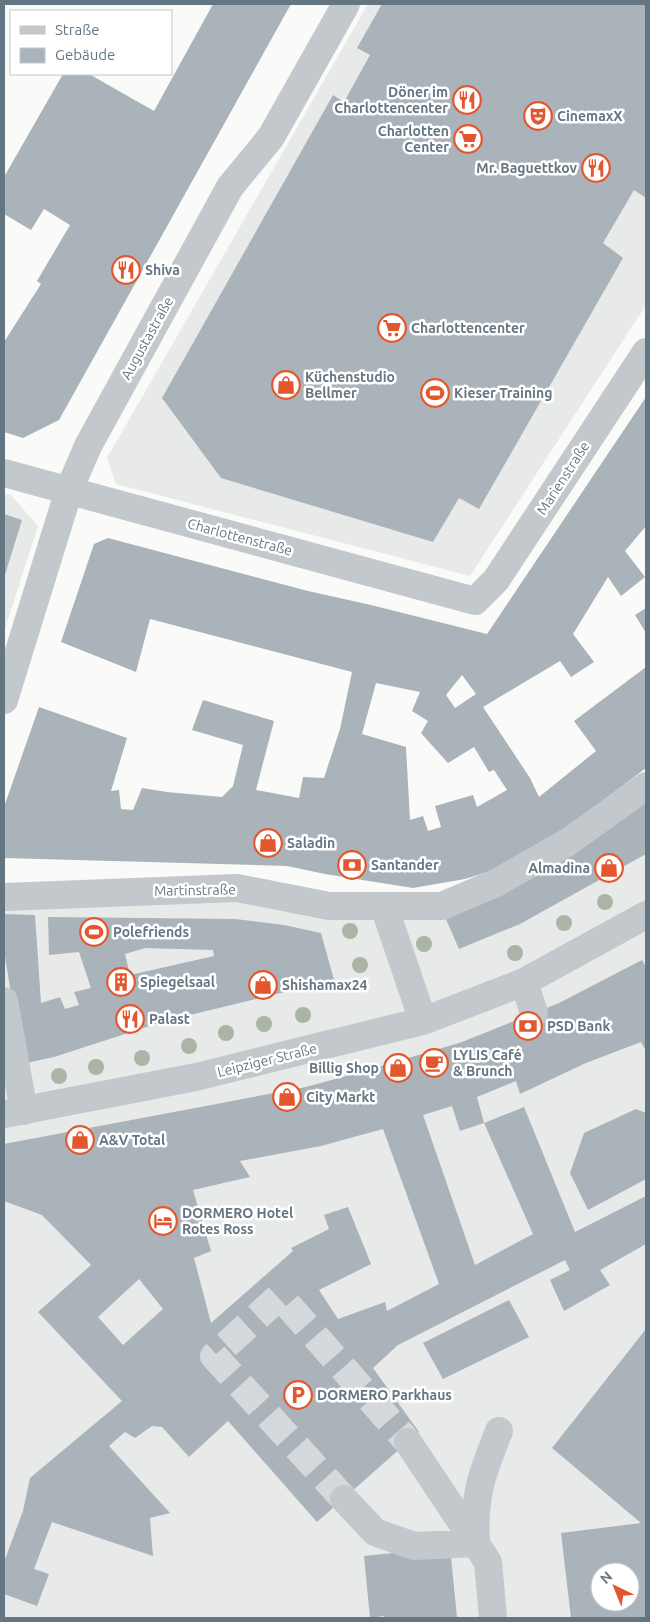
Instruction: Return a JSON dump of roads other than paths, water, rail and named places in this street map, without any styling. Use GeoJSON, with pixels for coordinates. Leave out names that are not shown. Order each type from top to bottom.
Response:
{"type":"FeatureCollection","features":[{"type":"Feature","properties":{"kind":"street","name":"Augustastraße"},"geometry":{"type":"LineString","coordinates":[[4,700],[69,490],[88,446],[230,187],[272,137],[346,4]]}},
{"type":"Feature","properties":{"kind":"street","name":"Marienstraße"},"geometry":{"type":"LineString","coordinates":[[476,601],[496,580],[646,352]]}},
{"type":"Feature","properties":{"kind":"street","name":"Charlottenstraße"},"geometry":{"type":"LineString","coordinates":[[4,473],[476,601]]}},
{"type":"Feature","properties":{"kind":"street","name":"Martinstraße"},"geometry":{"type":"LineString","coordinates":[[4,897],[237,888],[329,906],[442,906],[496,883],[568,842],[646,786]]}},
{"type":"Feature","properties":{"kind":"street"},"geometry":{"type":"LineString","coordinates":[[384,906],[423,1020]]}},
{"type":"Feature","properties":{"kind":"street","name":"Leipziger Straße"},"geometry":{"type":"LineString","coordinates":[[14,1113],[196,1077],[423,1020],[524,982],[646,915]]}},
{"type":"Feature","properties":{"kind":"street"},"geometry":{"type":"LineString","coordinates":[[524,982],[534,1013]]}},
{"type":"Feature","properties":{"kind":"street"},"geometry":{"type":"LineString","coordinates":[[4,1001],[14,1113]]}},
{"type":"Feature","properties":{"kind":"street"},"geometry":{"type":"LineString","coordinates":[[476,1543],[475,1526],[478,1490],[482,1474],[499,1431]]}},
{"type":"Feature","properties":{"kind":"street"},"geometry":{"type":"LineString","coordinates":[[408,1442],[488,1562],[493,1618]]}},
{"type":"Feature","properties":{"kind":"street"},"geometry":{"type":"LineString","coordinates":[[344,1498],[375,1532],[414,1546],[476,1543]]}},
{"type":"Feature","properties":{"kind":"tunnel"},"geometry":{"type":"LineString","coordinates":[[344,1499],[214,1356],[280,1296],[408,1442]]}},
{"type":"Feature","properties":{"kind":"place","name":"Döner im Charlottencenter"},"geometry":{"type":"Point","coordinates":[467,100]}},
{"type":"Feature","properties":{"kind":"place","name":"CinemaxX"},"geometry":{"type":"Point","coordinates":[538,116]}},
{"type":"Feature","properties":{"kind":"place","name":"Charlotten Center"},"geometry":{"type":"Point","coordinates":[468,139]}},
{"type":"Feature","properties":{"kind":"place","name":"Mr. Baguettkov"},"geometry":{"type":"Point","coordinates":[596,168]}},
{"type":"Feature","properties":{"kind":"place","name":"Shiva"},"geometry":{"type":"Point","coordinates":[126,270]}},
{"type":"Feature","properties":{"kind":"place","name":"Charlottencenter"},"geometry":{"type":"Point","coordinates":[392,328]}},
{"type":"Feature","properties":{"kind":"place","name":"Küchenstudio Bellmer"},"geometry":{"type":"Point","coordinates":[286,385]}},
{"type":"Feature","properties":{"kind":"place","name":"Kieser Training"},"geometry":{"type":"Point","coordinates":[435,393]}},
{"type":"Feature","properties":{"kind":"place","name":"Saladin"},"geometry":{"type":"Point","coordinates":[268,843]}},
{"type":"Feature","properties":{"kind":"place","name":"Santander"},"geometry":{"type":"Point","coordinates":[352,865]}},
{"type":"Feature","properties":{"kind":"place","name":"Almadina"},"geometry":{"type":"Point","coordinates":[609,868]}},
{"type":"Feature","properties":{"kind":"place","name":"Polefriends"},"geometry":{"type":"Point","coordinates":[94,932]}},
{"type":"Feature","properties":{"kind":"place","name":"Spiegelsaal"},"geometry":{"type":"Point","coordinates":[121,982]}},
{"type":"Feature","properties":{"kind":"place","name":"Shishamax24"},"geometry":{"type":"Point","coordinates":[263,985]}},
{"type":"Feature","properties":{"kind":"place","name":"Palast"},"geometry":{"type":"Point","coordinates":[130,1019]}},
{"type":"Feature","properties":{"kind":"place","name":"PSD Bank"},"geometry":{"type":"Point","coordinates":[528,1026]}},
{"type":"Feature","properties":{"kind":"place","name":"LYLIS Café & Brunch"},"geometry":{"type":"Point","coordinates":[434,1063]}},
{"type":"Feature","properties":{"kind":"place","name":"Billig Shop"},"geometry":{"type":"Point","coordinates":[398,1068]}},
{"type":"Feature","properties":{"kind":"place","name":"City Markt"},"geometry":{"type":"Point","coordinates":[287,1097]}},
{"type":"Feature","properties":{"kind":"place","name":"A&V Total"},"geometry":{"type":"Point","coordinates":[80,1140]}},
{"type":"Feature","properties":{"kind":"place","name":"DORMERO Hotel Rotes Ross"},"geometry":{"type":"Point","coordinates":[163,1221]}},
{"type":"Feature","properties":{"kind":"place","name":"DORMERO Parkhaus"},"geometry":{"type":"Point","coordinates":[298,1395]}}]}
